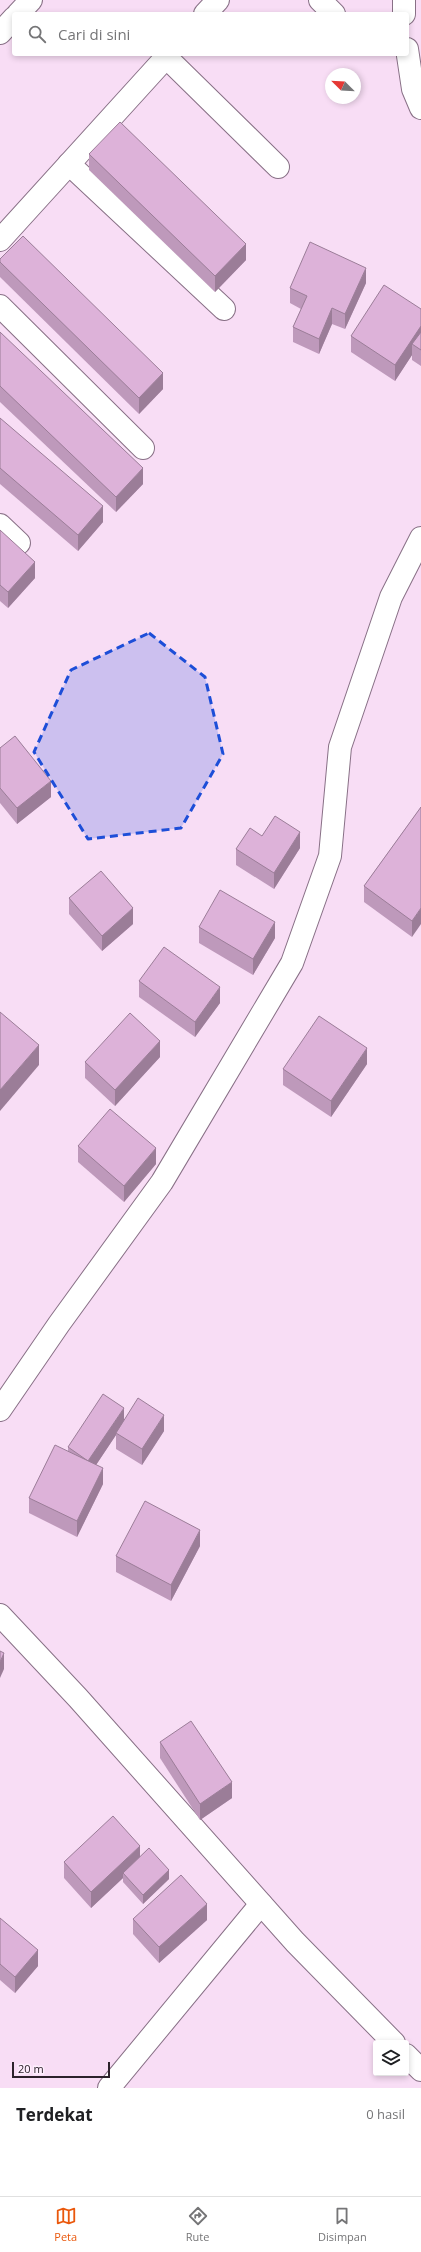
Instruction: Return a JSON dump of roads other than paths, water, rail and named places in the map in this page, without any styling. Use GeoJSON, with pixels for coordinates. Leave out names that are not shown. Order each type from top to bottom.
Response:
{"type":"FeatureCollection","features":[{"type":"Feature","properties":{"kind":"street"},"geometry":{"type":"LineString","coordinates":[[20,12],[31,0]]}},
{"type":"Feature","properties":{"kind":"street"},"geometry":{"type":"LineString","coordinates":[[207,12],[218,0]]}},
{"type":"Feature","properties":{"kind":"street"},"geometry":{"type":"LineString","coordinates":[[320,0],[332,12]]}},
{"type":"Feature","properties":{"kind":"street"},"geometry":{"type":"LineString","coordinates":[[404,0],[404,12]]}},
{"type":"Feature","properties":{"kind":"street"},"geometry":{"type":"LineString","coordinates":[[0,33],[12,20]]}},
{"type":"Feature","properties":{"kind":"street"},"geometry":{"type":"LineString","coordinates":[[0,240],[168,56],[278,167]]}},
{"type":"Feature","properties":{"kind":"street"},"geometry":{"type":"LineString","coordinates":[[408,56],[413,89],[421,108]]}},
{"type":"Feature","properties":{"kind":"street"},"geometry":{"type":"LineString","coordinates":[[69,164],[224,309]]}},
{"type":"Feature","properties":{"kind":"street"},"geometry":{"type":"LineString","coordinates":[[0,306],[143,448]]}},
{"type":"Feature","properties":{"kind":"street"},"geometry":{"type":"LineString","coordinates":[[0,525],[19,543]]}},
{"type":"Feature","properties":{"kind":"street"},"geometry":{"type":"LineString","coordinates":[[0,1410],[59,1324],[162,1182],[292,963],[330,856],[340,747],[391,597],[421,538]]}},
{"type":"Feature","properties":{"kind":"street"},"geometry":{"type":"LineString","coordinates":[[0,1614],[83,1704],[295,1942],[391,2040]]}},
{"type":"Feature","properties":{"kind":"street"},"geometry":{"type":"LineString","coordinates":[[109,2088],[261,1904]]}},
{"type":"Feature","properties":{"kind":"street"},"geometry":{"type":"LineString","coordinates":[[409,2058],[421,2070]]}}]}
